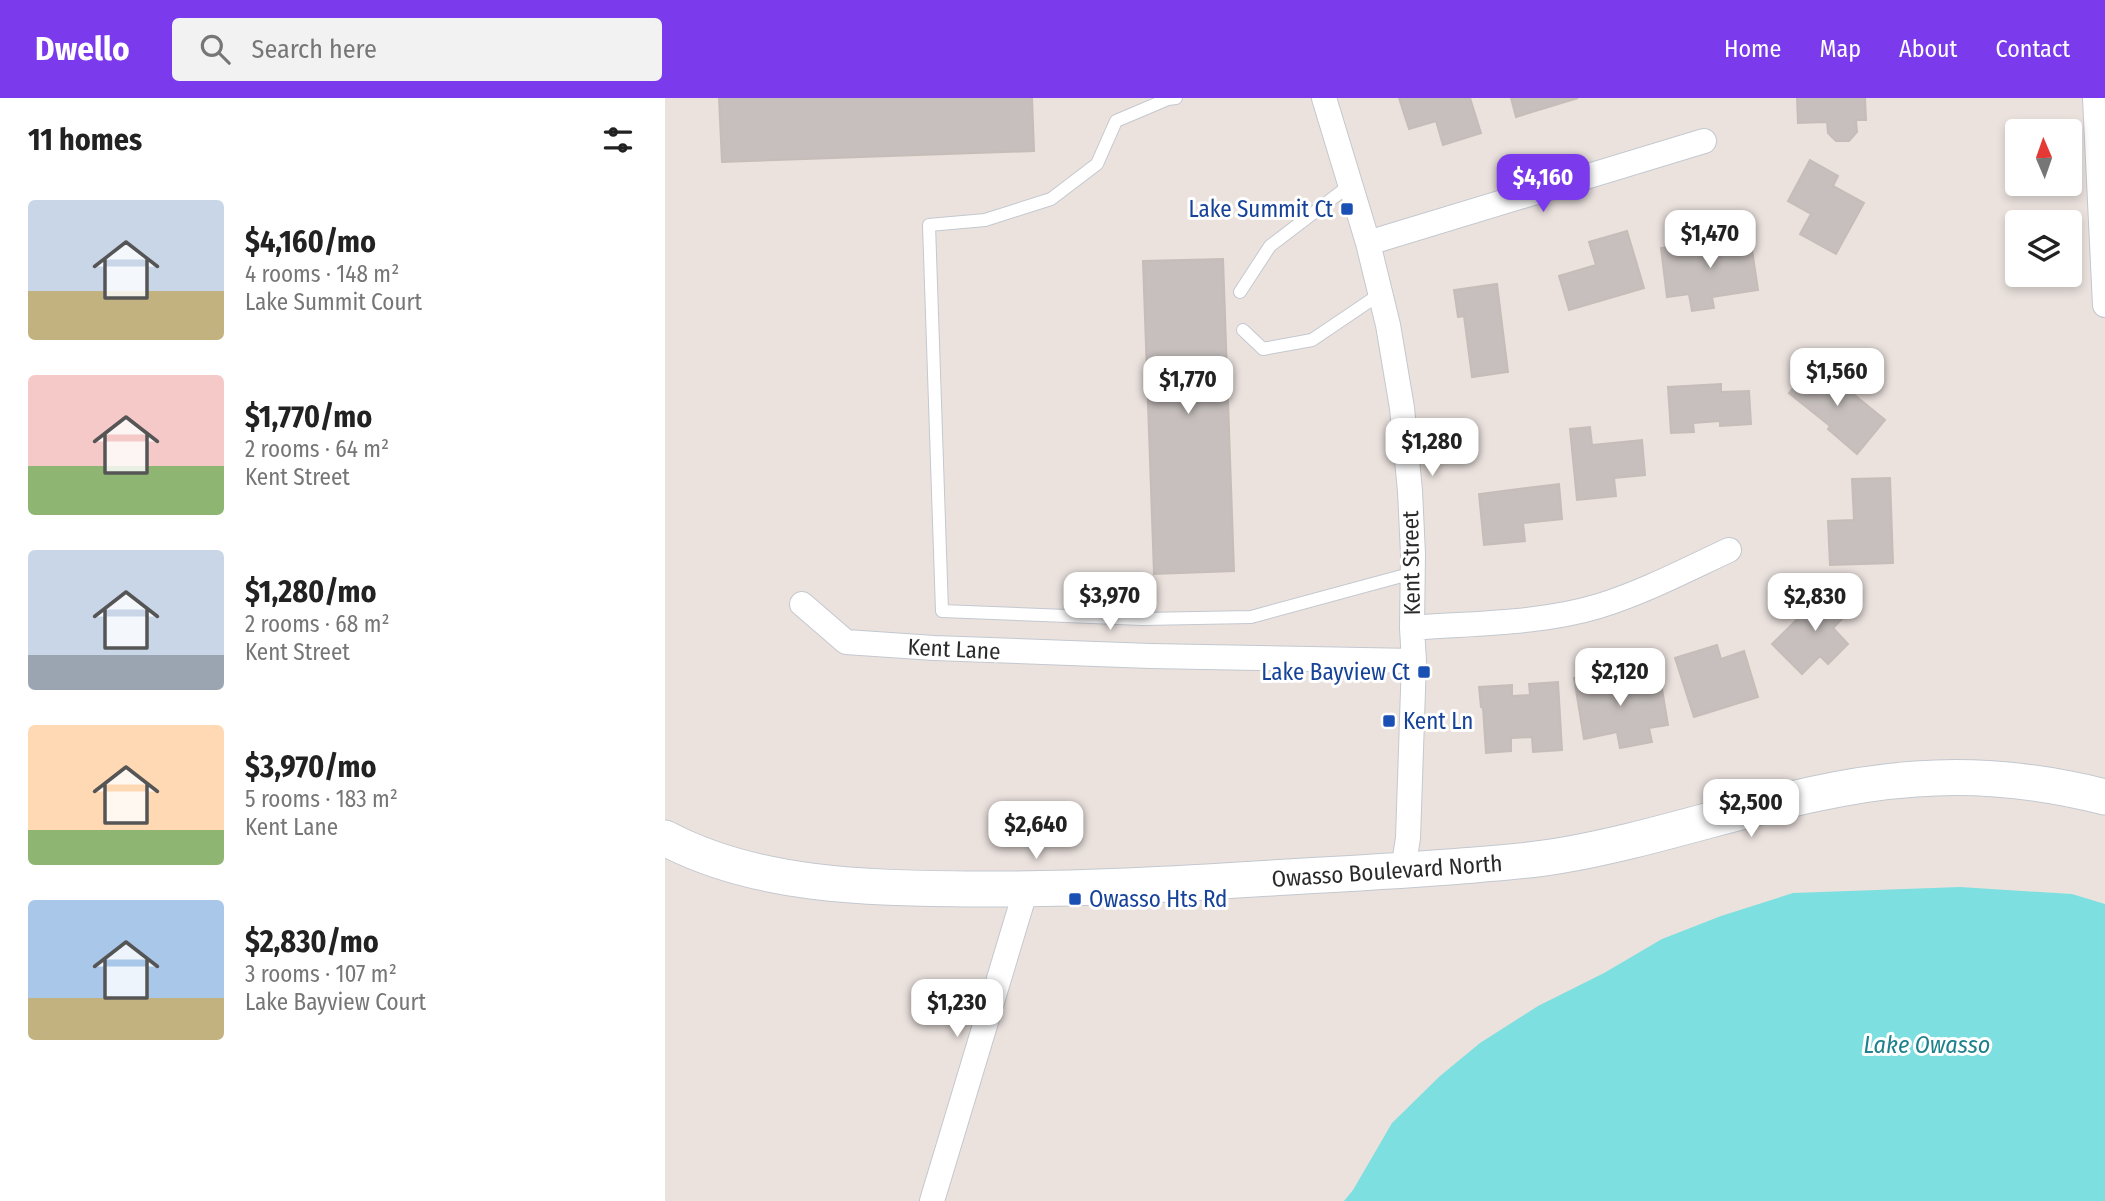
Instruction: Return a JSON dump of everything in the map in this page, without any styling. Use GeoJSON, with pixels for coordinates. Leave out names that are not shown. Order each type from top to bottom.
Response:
{"type":"FeatureCollection","features":[{"type":"Feature","properties":{"kind":"street","name":"Kent Street"},"geometry":{"type":"LineString","coordinates":[[1324,98],[1368,243],[1388,325],[1402,408],[1410,491],[1414,661],[1408,838],[1402,870]]}},
{"type":"Feature","properties":{"kind":"street"},"geometry":{"type":"LineString","coordinates":[[2095,98],[2105,305]]}},
{"type":"Feature","properties":{"kind":"street"},"geometry":{"type":"LineString","coordinates":[[1368,243],[1704,141]]}},
{"type":"Feature","properties":{"kind":"street"},"geometry":{"type":"LineString","coordinates":[[1412,628],[1533,619],[1599,606],[1642,590],[1729,550]]}},
{"type":"Feature","properties":{"kind":"street","name":"Kent Lane"},"geometry":{"type":"LineString","coordinates":[[802,604],[846,642],[1150,656],[1414,661]]}},
{"type":"Feature","properties":{"kind":"street","name":"Owasso Boulevard North"},"geometry":{"type":"LineString","coordinates":[[665,838],[720,861],[772,874],[898,888],[1026,890],[1146,886],[1508,863],[1607,846],[1819,793],[1917,778],[1972,778],[2014,782],[2105,797]]}},
{"type":"Feature","properties":{"kind":"street"},"geometry":{"type":"LineString","coordinates":[[932,1201],[1026,890]]}},
{"type":"Feature","properties":{"kind":"lane"},"geometry":{"type":"LineString","coordinates":[[1170,98],[1116,121],[1097,164],[1051,199],[985,220],[929,225],[942,611],[1143,619],[1251,617],[1413,573]]}},
{"type":"Feature","properties":{"kind":"lane"},"geometry":{"type":"LineString","coordinates":[[1240,292],[1270,246],[1350,185]]}},
{"type":"Feature","properties":{"kind":"lane"},"geometry":{"type":"LineString","coordinates":[[1243,330],[1263,349],[1312,340],[1380,293]]}},
{"type":"Feature","properties":{"kind":"water","name":"Lake Owasso"},"geometry":{"type":"Polygon","coordinates":[[[1960,887],[2072,894],[2105,904],[2105,1201],[1344,1201],[1392,1123],[1440,1076],[1480,1043],[1538,1006],[1604,973],[1662,939],[1721,916],[1793,893],[1960,887]]]}},
{"type":"Feature","properties":{"kind":"building"},"geometry":{"type":"Polygon","coordinates":[[[719,98],[1032,98],[1034,151],[722,162],[719,98]]]}},
{"type":"Feature","properties":{"kind":"building"},"geometry":{"type":"Polygon","coordinates":[[[1399,98],[1470,98],[1481,133],[1443,145],[1436,121],[1409,129],[1399,98]]]}},
{"type":"Feature","properties":{"kind":"building"},"geometry":{"type":"Polygon","coordinates":[[[1511,98],[1578,98],[1516,117],[1511,98]]]}},
{"type":"Feature","properties":{"kind":"building"},"geometry":{"type":"Polygon","coordinates":[[[1797,98],[1865,98],[1866,120],[1856,120],[1857,132],[1849,141],[1836,141],[1828,133],[1827,122],[1798,123],[1797,98]]]}},
{"type":"Feature","properties":{"kind":"building"},"geometry":{"type":"Polygon","coordinates":[[[1810,160],[1838,176],[1833,186],[1864,203],[1836,254],[1800,234],[1811,214],[1788,201],[1810,160]]]}},
{"type":"Feature","properties":{"kind":"building"},"geometry":{"type":"Polygon","coordinates":[[[1627,231],[1644,288],[1569,310],[1559,276],[1596,265],[1589,242],[1627,231]]]}},
{"type":"Feature","properties":{"kind":"building"},"geometry":{"type":"Polygon","coordinates":[[[1750,236],[1758,290],[1712,297],[1714,308],[1692,311],[1689,294],[1667,297],[1661,248],[1750,236]]]}},
{"type":"Feature","properties":{"kind":"building"},"geometry":{"type":"Polygon","coordinates":[[[1223,259],[1234,571],[1154,574],[1143,261],[1223,259]]]}},
{"type":"Feature","properties":{"kind":"building"},"geometry":{"type":"Polygon","coordinates":[[[1497,284],[1508,372],[1472,377],[1464,316],[1458,317],[1454,290],[1497,284]]]}},
{"type":"Feature","properties":{"kind":"building"},"geometry":{"type":"Polygon","coordinates":[[[1814,362],[1885,420],[1857,454],[1828,429],[1830,426],[1789,393],[1814,362]]]}},
{"type":"Feature","properties":{"kind":"building"},"geometry":{"type":"Polygon","coordinates":[[[1721,384],[1721,392],[1749,391],[1751,424],[1720,426],[1720,421],[1693,423],[1694,432],[1671,433],[1668,387],[1721,384]]]}},
{"type":"Feature","properties":{"kind":"building"},"geometry":{"type":"Polygon","coordinates":[[[1590,427],[1592,445],[1642,440],[1645,475],[1614,478],[1616,496],[1577,500],[1570,429],[1590,427]]]}},
{"type":"Feature","properties":{"kind":"building"},"geometry":{"type":"Polygon","coordinates":[[[1890,478],[1893,563],[1830,565],[1828,521],[1854,520],[1852,479],[1890,478]]]}},
{"type":"Feature","properties":{"kind":"building"},"geometry":{"type":"Polygon","coordinates":[[[1559,484],[1562,519],[1523,523],[1525,541],[1484,545],[1479,494],[1559,484]]]}},
{"type":"Feature","properties":{"kind":"building"},"geometry":{"type":"Polygon","coordinates":[[[1830,587],[1852,609],[1833,628],[1848,644],[1828,664],[1820,656],[1802,674],[1772,644],[1830,587]]]}},
{"type":"Feature","properties":{"kind":"building"},"geometry":{"type":"Polygon","coordinates":[[[1717,645],[1721,659],[1744,651],[1758,697],[1694,717],[1675,658],[1717,645]]]}},
{"type":"Feature","properties":{"kind":"building"},"geometry":{"type":"Polygon","coordinates":[[[1627,669],[1631,688],[1661,683],[1668,725],[1649,728],[1652,742],[1620,748],[1617,732],[1584,739],[1574,678],[1627,669]]]}},
{"type":"Feature","properties":{"kind":"building"},"geometry":{"type":"Polygon","coordinates":[[[1558,682],[1562,750],[1533,752],[1532,737],[1511,738],[1511,751],[1486,753],[1479,687],[1512,685],[1512,696],[1530,695],[1529,684],[1558,682]]]}},
{"type":"Feature","properties":{"kind":"place","name":"Lake Summit Ct"},"geometry":{"type":"Point","coordinates":[1347,209]}},
{"type":"Feature","properties":{"kind":"place","name":"Lake Bayview Ct"},"geometry":{"type":"Point","coordinates":[1424,672]}},
{"type":"Feature","properties":{"kind":"place","name":"Kent Ln"},"geometry":{"type":"Point","coordinates":[1389,721]}},
{"type":"Feature","properties":{"kind":"place","name":"Owasso Hts Rd"},"geometry":{"type":"Point","coordinates":[1075,899]}}]}
